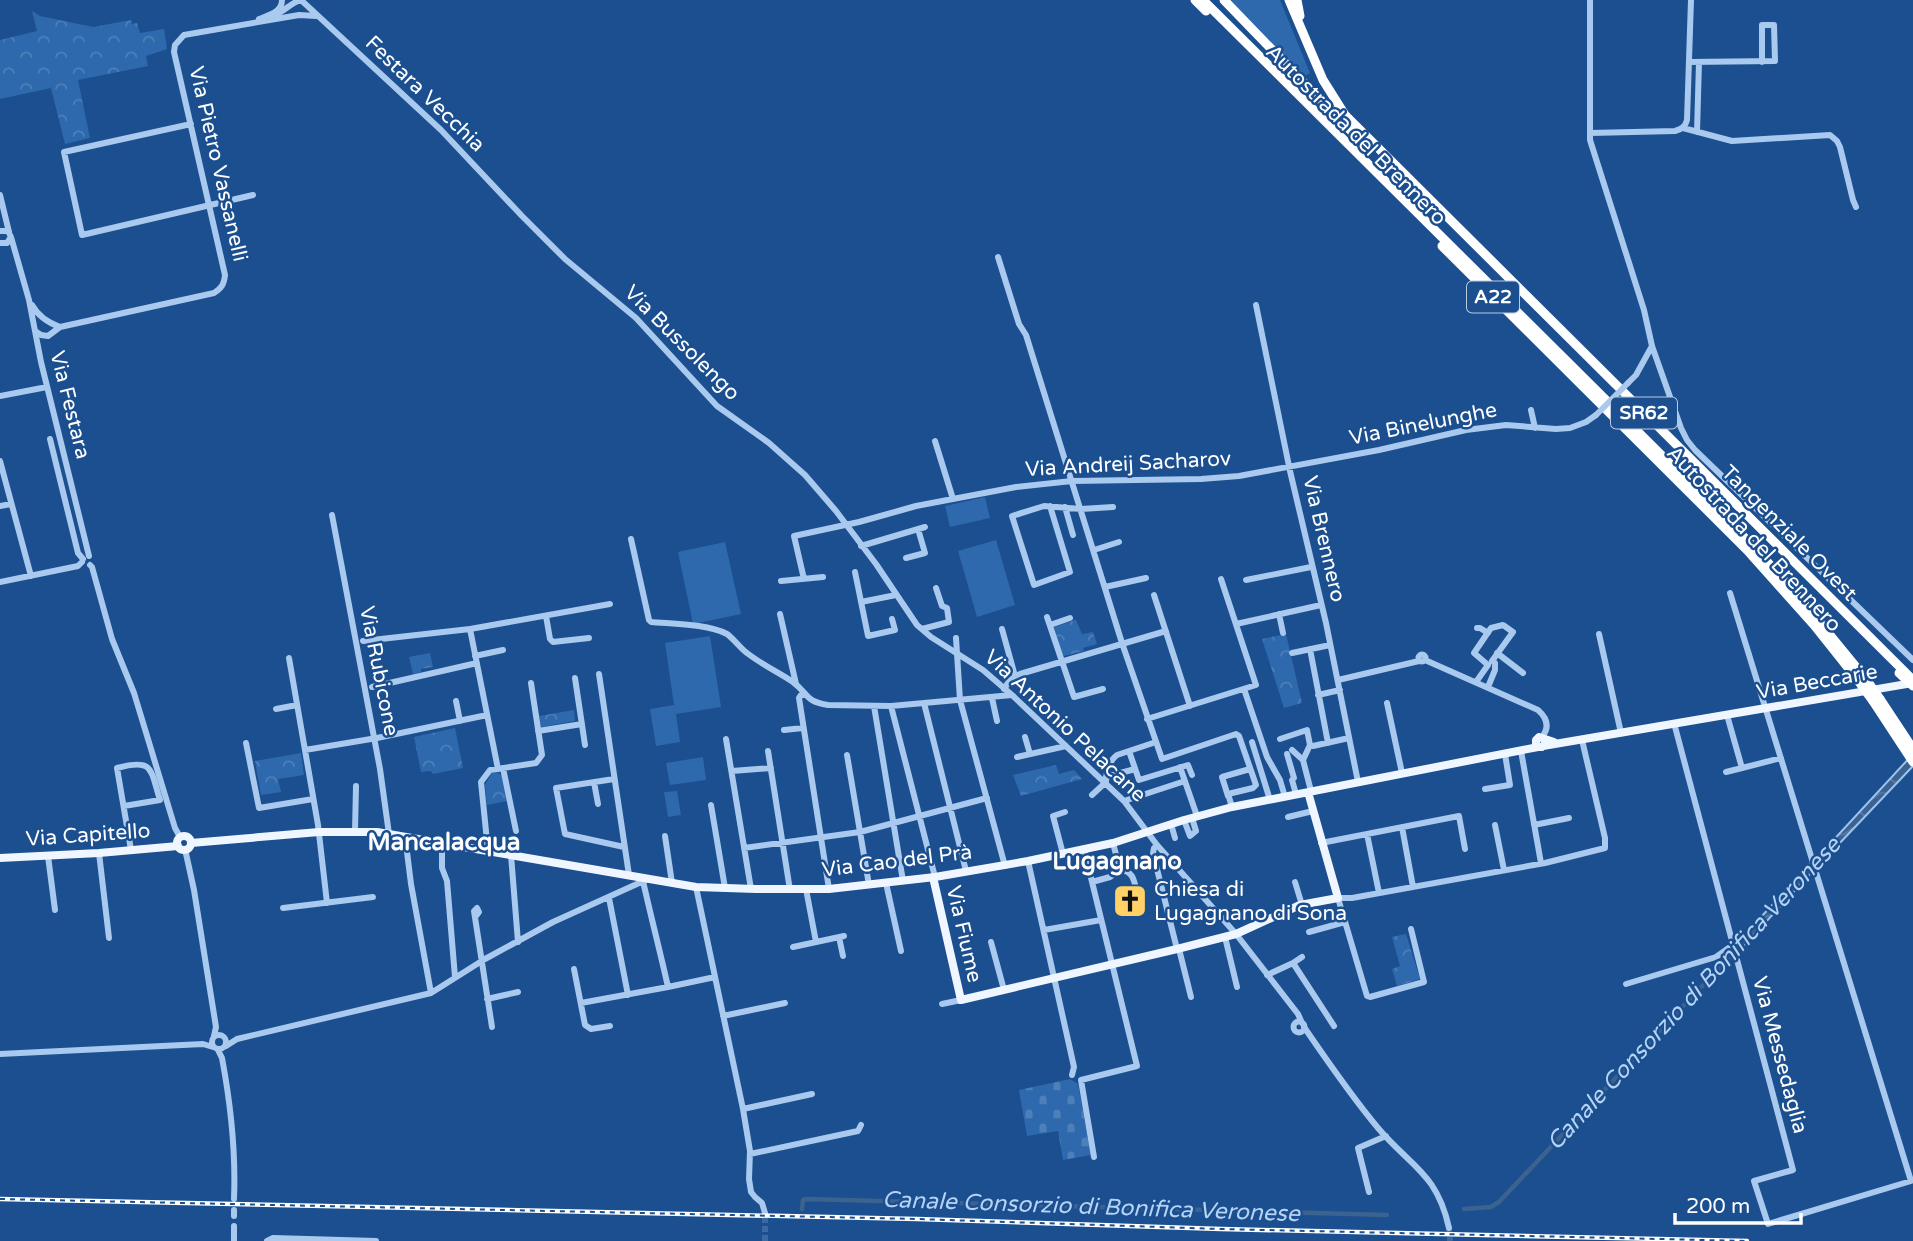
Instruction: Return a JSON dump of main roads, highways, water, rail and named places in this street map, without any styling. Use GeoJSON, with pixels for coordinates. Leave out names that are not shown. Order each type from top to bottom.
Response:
{"type":"FeatureCollection","features":[{"type":"Feature","properties":{"kind":"highway","name":"Autostrada del Brennero"},"geometry":{"type":"LineString","coordinates":[[1195,0],[1747,550],[1861,679]]}},
{"type":"Feature","properties":{"kind":"highway","name":"Autostrada del Brennero"},"geometry":{"type":"LineString","coordinates":[[1203,0],[1752,545],[1794,591],[1861,679],[1910,749],[1913,762]]}},
{"type":"Feature","properties":{"kind":"highway"},"geometry":{"type":"LineString","coordinates":[[1224,0],[1347,127]]}},
{"type":"Feature","properties":{"kind":"highway","name":"Tangenziale Ovest"},"geometry":{"type":"LineString","coordinates":[[1283,0],[1315,77],[1328,102],[1347,127],[1902,672]]}},
{"type":"Feature","properties":{"kind":"highway","name":"Tangenziale Ovest"},"geometry":{"type":"LineString","coordinates":[[1289,0],[1323,80],[1345,115],[1913,683]]}},
{"type":"Feature","properties":{"kind":"highway"},"geometry":{"type":"LineString","coordinates":[[1297,0],[1306,41]]}},
{"type":"Feature","properties":{"kind":"main road","name":"Via Beccarie"},"geometry":{"type":"LineString","coordinates":[[1541,743],[1578,740],[1913,683]]}},
{"type":"Feature","properties":{"kind":"main road","name":"Via Cao del Prà"},"geometry":{"type":"LineString","coordinates":[[405,836],[696,887],[790,890],[869,885],[1005,866],[1063,854],[1231,807],[1505,754],[1541,743]]}},
{"type":"Feature","properties":{"kind":"main road","name":"Via Fiume"},"geometry":{"type":"LineString","coordinates":[[934,877],[961,1000],[1225,937],[1302,905],[1338,898],[1321,843],[1310,792]]}},
{"type":"Feature","properties":{"kind":"main road","name":"Via Capitello"},"geometry":{"type":"LineString","coordinates":[[0,858],[99,853],[319,832],[355,831],[405,836]]}},
{"type":"Feature","properties":{"kind":"water"},"geometry":{"type":"Polygon","coordinates":[[[1913,754],[1913,766],[1817,867],[1815,860],[1913,754]]]}},
{"type":"Feature","properties":{"kind":"water"},"geometry":{"type":"Polygon","coordinates":[[[1812,862],[1814,870],[1738,952],[1735,945],[1812,862]]]}},
{"type":"Feature","properties":{"kind":"waterway","name":"Canale Consorzio di Bonifica Veronese"},"geometry":{"type":"LineString","coordinates":[[1464,1209],[1491,1207],[1499,1202],[1736,950]]}},
{"type":"Feature","properties":{"kind":"waterway","name":"Canale Consorzio di Bonifica Veronese"},"geometry":{"type":"LineString","coordinates":[[802,1209],[803,1200],[806,1199],[1387,1215]]}},
{"type":"Feature","properties":{"kind":"tunnel"},"geometry":{"type":"LineString","coordinates":[[765,1213],[765,1241]]}},
{"type":"Feature","properties":{"kind":"tunnel"},"geometry":{"type":"LineString","coordinates":[[1449,1228],[1450,1241]]}},
{"type":"Feature","properties":{"kind":"railway"},"geometry":{"type":"LineString","coordinates":[[0,1199],[1747,1241]]}},
{"type":"Feature","properties":{"kind":"place","name":"Chiesa di Lugagnano di Sona"},"geometry":{"type":"Point","coordinates":[1130,901]}},
{"type":"Feature","properties":{"kind":"district","name":"Mancalacqua"},"geometry":{"type":"Point","coordinates":[444,842]}},
{"type":"Feature","properties":{"kind":"district","name":"Lugagnano"},"geometry":{"type":"Point","coordinates":[1117,861]}}]}
